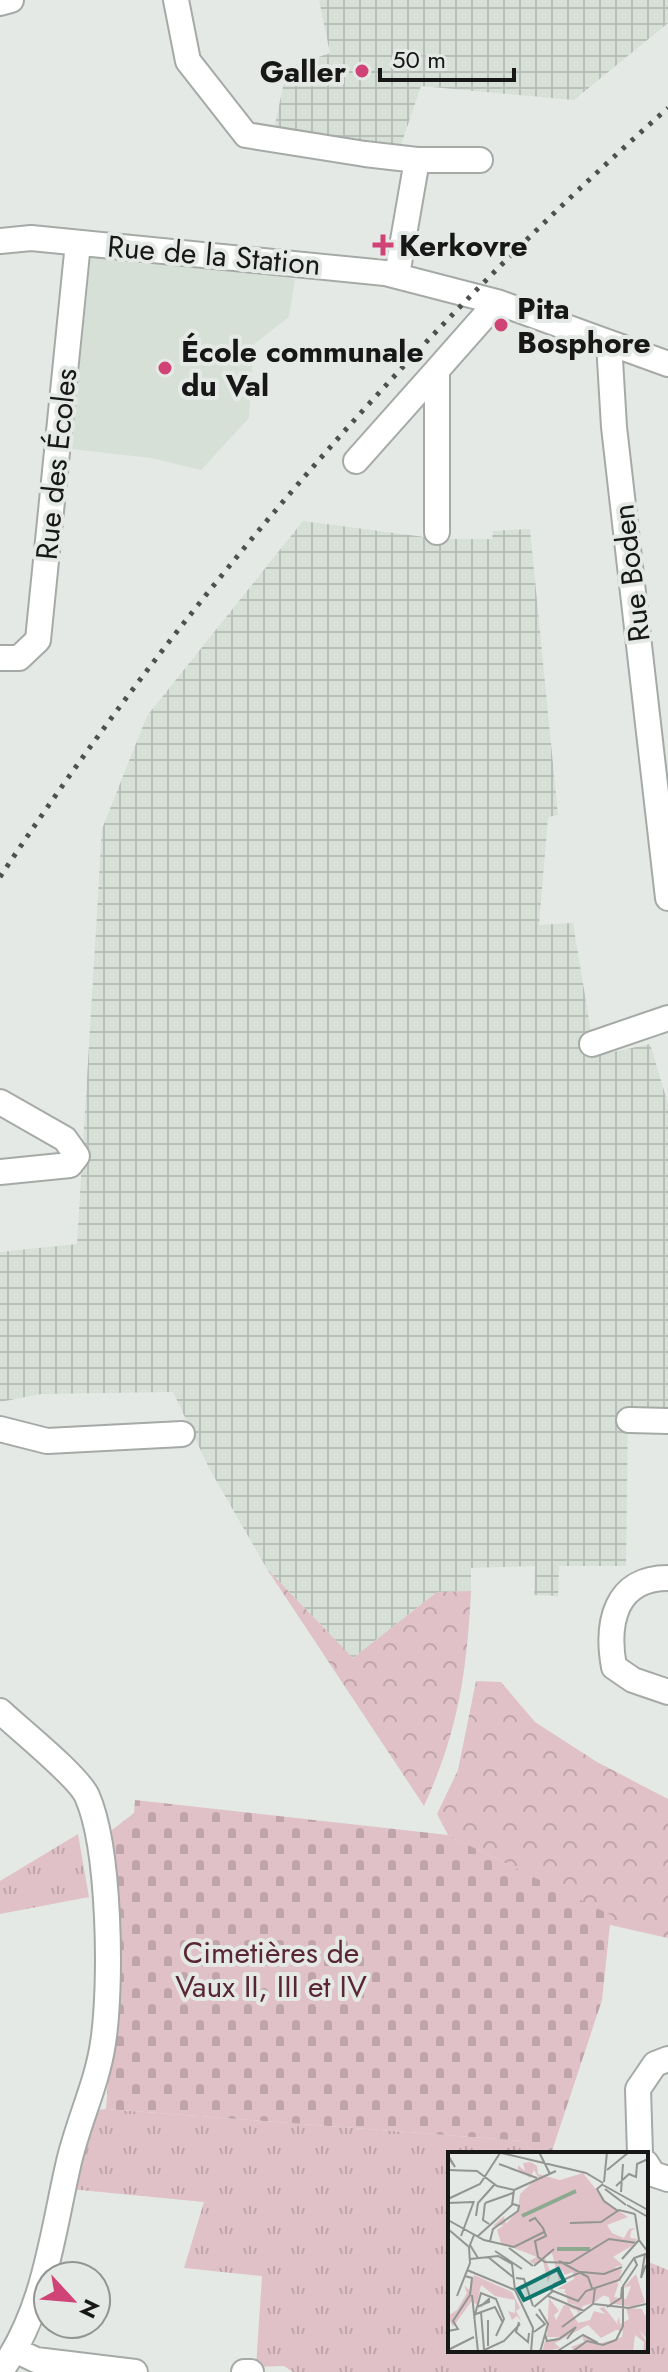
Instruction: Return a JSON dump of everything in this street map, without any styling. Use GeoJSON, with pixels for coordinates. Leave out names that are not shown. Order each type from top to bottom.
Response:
{"type":"FeatureCollection","features":[{"type":"Feature","properties":{"kind":"street"},"geometry":{"type":"LineString","coordinates":[[0,3],[11,0]]}},
{"type":"Feature","properties":{"kind":"street"},"geometry":{"type":"LineString","coordinates":[[176,0],[188,61],[246,135],[417,160],[480,160]]}},
{"type":"Feature","properties":{"kind":"street"},"geometry":{"type":"LineString","coordinates":[[397,275],[417,160]]}},
{"type":"Feature","properties":{"kind":"street","name":"Rue de la Station"},"geometry":{"type":"LineString","coordinates":[[0,241],[31,238],[397,275],[497,302],[668,364]]}},
{"type":"Feature","properties":{"kind":"street","name":"Rue des Écoles"},"geometry":{"type":"LineString","coordinates":[[0,658],[19,658],[38,640],[78,243]]}},
{"type":"Feature","properties":{"kind":"street"},"geometry":{"type":"LineString","coordinates":[[356,461],[497,302]]}},
{"type":"Feature","properties":{"kind":"street","name":"Rue Boden"},"geometry":{"type":"LineString","coordinates":[[609,343],[614,427],[666,858],[668,898]]}},
{"type":"Feature","properties":{"kind":"street"},"geometry":{"type":"LineString","coordinates":[[437,370],[437,532]]}},
{"type":"Feature","properties":{"kind":"street"},"geometry":{"type":"LineString","coordinates":[[592,1044],[668,1018]]}},
{"type":"Feature","properties":{"kind":"street"},"geometry":{"type":"LineString","coordinates":[[0,1102],[65,1139],[77,1156],[70,1165],[0,1172]]}},
{"type":"Feature","properties":{"kind":"street"},"geometry":{"type":"LineString","coordinates":[[629,1420],[668,1421]]}},
{"type":"Feature","properties":{"kind":"street"},"geometry":{"type":"LineString","coordinates":[[0,1429],[47,1441],[182,1434]]}},
{"type":"Feature","properties":{"kind":"street"},"geometry":{"type":"LineString","coordinates":[[668,1578],[654,1578],[629,1588],[619,1600],[610,1646],[614,1667],[633,1680],[668,1692]]}},
{"type":"Feature","properties":{"kind":"street"},"geometry":{"type":"LineString","coordinates":[[0,1711],[85,1792],[97,1824],[109,1950],[103,2043],[69,2161],[33,2312],[17,2351],[0,2372]]}},
{"type":"Feature","properties":{"kind":"street"},"geometry":{"type":"LineString","coordinates":[[640,2152],[638,2089],[655,2064],[668,2059]]}},
{"type":"Feature","properties":{"kind":"street"},"geometry":{"type":"LineString","coordinates":[[648,2166],[653,2174],[668,2179]]}},
{"type":"Feature","properties":{"kind":"street"},"geometry":{"type":"LineString","coordinates":[[17,2351],[36,2360],[135,2372]]}},
{"type":"Feature","properties":{"kind":"street"},"geometry":{"type":"LineString","coordinates":[[244,2372],[251,2372]]}},
{"type":"Feature","properties":{"kind":"shaded area"},"geometry":{"type":"Polygon","coordinates":[[[319,0],[668,0],[668,23],[574,100],[421,86],[400,148],[273,134],[287,68],[330,53],[319,0]]]}},
{"type":"Feature","properties":{"kind":"shaded area","name":"École communale du Val"},"geometry":{"type":"Polygon","coordinates":[[[91,253],[172,259],[295,279],[289,317],[254,344],[249,418],[201,470],[151,458],[71,449],[91,253]]]}},
{"type":"Feature","properties":{"kind":"shaded area"},"geometry":{"type":"Polygon","coordinates":[[[303,521],[440,539],[492,539],[493,531],[530,529],[558,815],[548,817],[539,925],[573,923],[595,1056],[650,1044],[668,1104],[668,1411],[628,1414],[626,1566],[559,1566],[558,1596],[534,1595],[535,1566],[471,1568],[471,1591],[437,1592],[353,1658],[267,1569],[209,1468],[173,1392],[41,1394],[0,1402],[0,1252],[77,1244],[102,829],[147,716],[303,521]]]}},
{"type":"Feature","properties":{"kind":"green space"},"geometry":{"type":"Polygon","coordinates":[[[267,1569],[353,1658],[437,1592],[471,1591],[459,1701],[445,1753],[424,1806],[267,1569]]]}},
{"type":"Feature","properties":{"kind":"green space"},"geometry":{"type":"Polygon","coordinates":[[[476,1681],[501,1682],[535,1722],[597,1762],[668,1799],[668,1938],[610,1925],[610,1915],[448,1835],[437,1814],[458,1770],[476,1681]]]}},
{"type":"Feature","properties":{"kind":"green space","name":"Cimetières de Vaux II, III et IV"},"geometry":{"type":"Polygon","coordinates":[[[135,1800],[448,1835],[611,1915],[602,2000],[552,2152],[532,2152],[523,2141],[106,2109],[118,1950],[107,1834],[134,1813],[135,1800]]]}},
{"type":"Feature","properties":{"kind":"green space"},"geometry":{"type":"Polygon","coordinates":[[[78,1834],[89,1897],[0,1914],[0,1881],[78,1834]]]}},
{"type":"Feature","properties":{"kind":"green space"},"geometry":{"type":"Polygon","coordinates":[[[106,2109],[523,2141],[532,2152],[448,2152],[448,2352],[648,2352],[648,2262],[668,2270],[668,2372],[293,2372],[284,2366],[256,2367],[262,2276],[184,2268],[204,2202],[70,2189],[87,2111],[106,2109]]]}},
{"type":"Feature","properties":{"kind":"railway"},"geometry":{"type":"LineString","coordinates":[[0,877],[147,670],[309,471],[395,375],[484,283],[575,193],[668,108]]}},
{"type":"Feature","properties":{"kind":"place","name":"Galler"},"geometry":{"type":"Point","coordinates":[362,71]}},
{"type":"Feature","properties":{"kind":"place","name":"Kerkovre"},"geometry":{"type":"Point","coordinates":[383,245]}},
{"type":"Feature","properties":{"kind":"place","name":"Pita Bosphore"},"geometry":{"type":"Point","coordinates":[501,325]}},
{"type":"Feature","properties":{"kind":"place","name":"École communale du Val"},"geometry":{"type":"Point","coordinates":[165,368]}}]}
